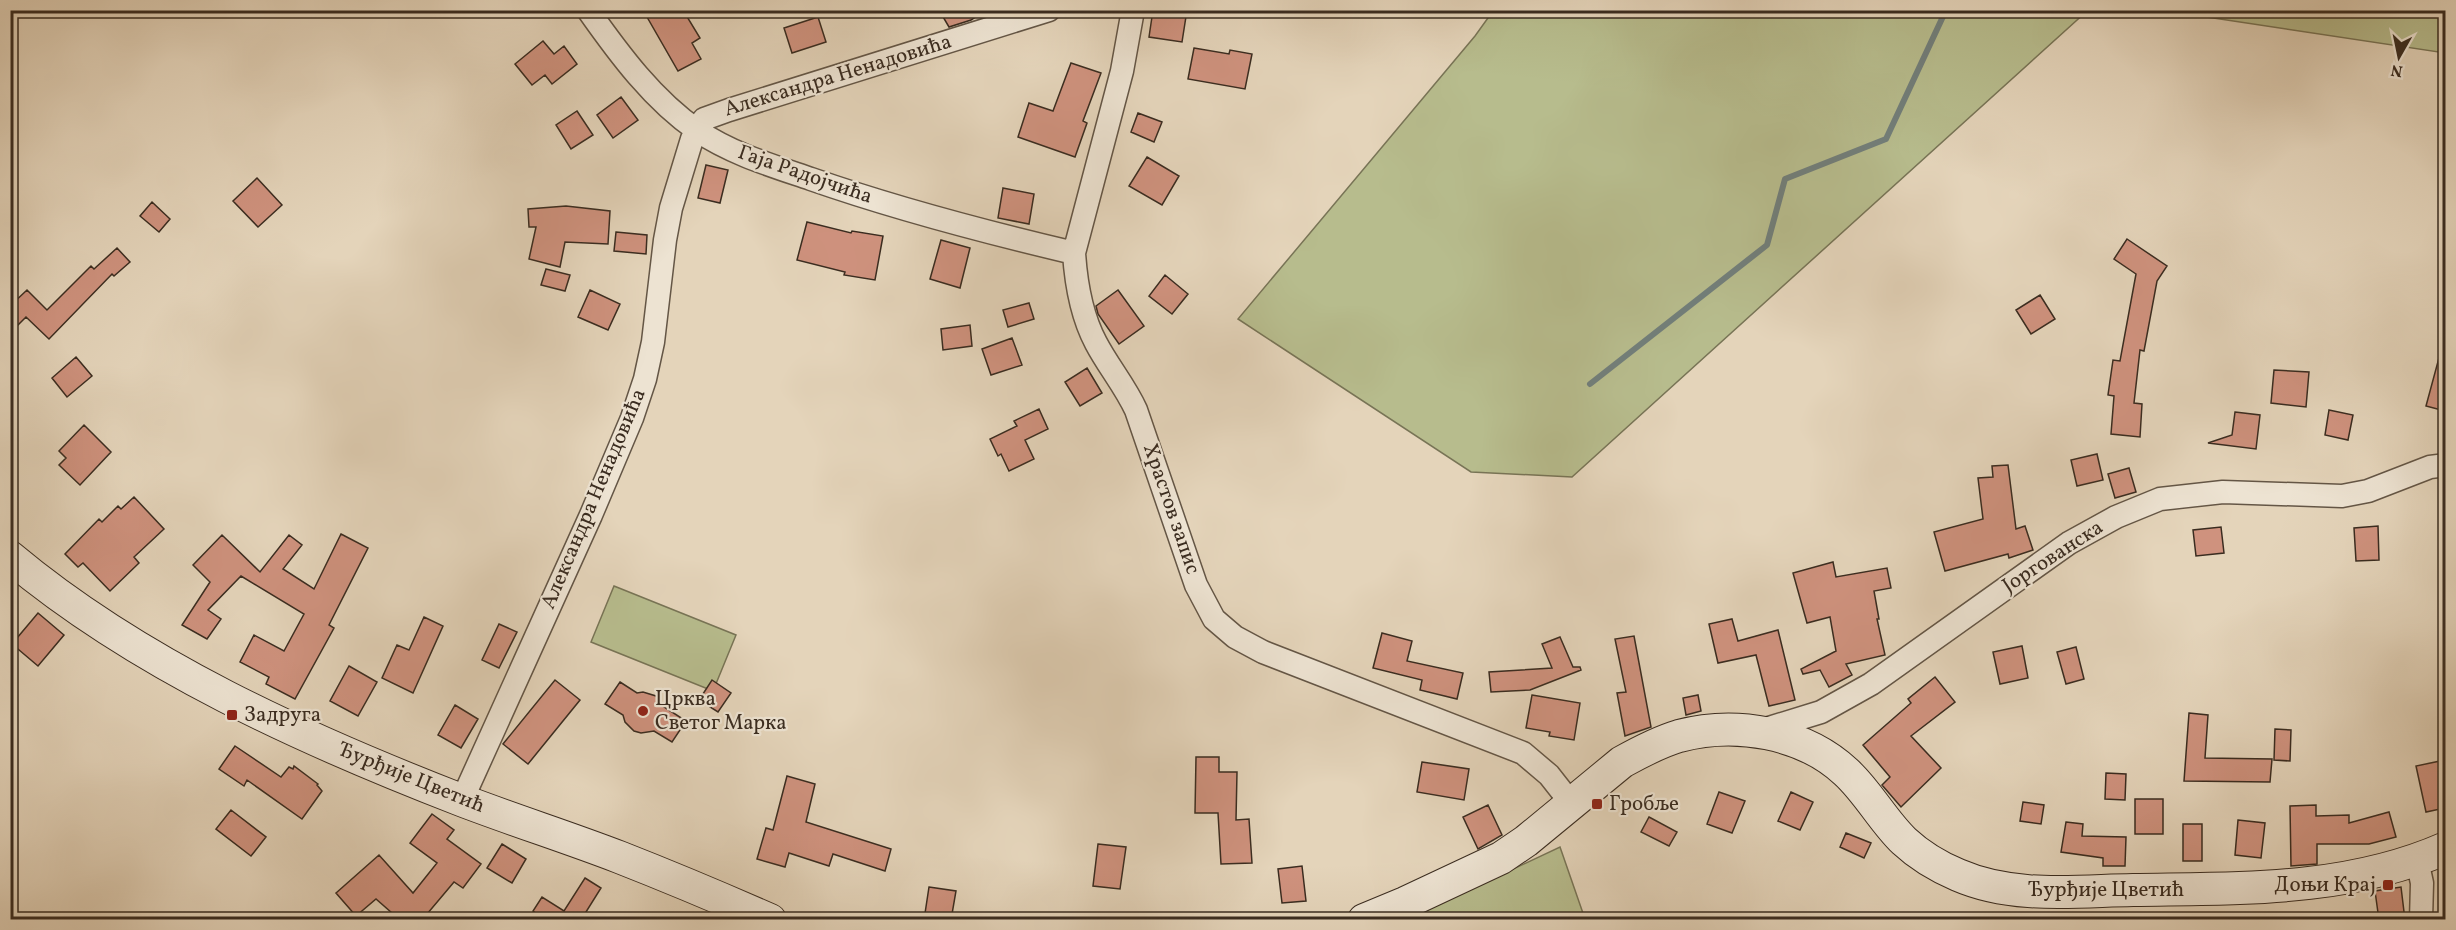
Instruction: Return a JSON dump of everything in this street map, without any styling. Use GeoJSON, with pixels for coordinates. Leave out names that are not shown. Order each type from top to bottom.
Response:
{"type":"FeatureCollection","features":[{"type":"Feature","properties":{"kind":"street","name":"Гаја Радојчића"},"geometry":{"type":"LineString","coordinates":[[588,10],[639,77],[696,129],[726,147],[844,190],[973,229],[1074,253]]}},
{"type":"Feature","properties":{"kind":"street","name":"Александра Ненадовића"},"geometry":{"type":"LineString","coordinates":[[462,800],[591,515],[635,408],[645,379],[653,342],[671,208],[696,129],[704,119],[721,112],[1049,10]]}},
{"type":"Feature","properties":{"kind":"street","name":"Храстов запис"},"geometry":{"type":"LineString","coordinates":[[1129,14],[1122,71],[1074,253],[1075,274],[1081,306],[1089,327],[1136,410],[1196,585],[1214,619],[1235,637],[1263,652],[1523,753],[1549,775],[1571,803]]}},
{"type":"Feature","properties":{"kind":"street","name":"Јоргованска"},"geometry":{"type":"LineString","coordinates":[[1762,733],[1769,728],[1821,712],[1842,701],[2069,543],[2116,518],[2160,499],[2223,492],[2342,496],[2368,491],[2430,467],[2445,465]]}},
{"type":"Feature","properties":{"kind":"street","name":"Ђурђије Цветић"},"geometry":{"type":"LineString","coordinates":[[10,557],[78,610],[202,683],[295,729],[390,772],[619,857],[770,920]]}},
{"type":"Feature","properties":{"kind":"street","name":"Ђурђије Цветић"},"geometry":{"type":"LineString","coordinates":[[1364,920],[1501,858],[1526,841],[1622,762],[1650,747],[1670,739],[1736,730],[1793,739],[1812,747],[1846,773],[1904,841],[1924,857],[1959,876],[2010,889],[2075,893],[2285,886],[2337,881],[2417,860],[2445,848]]}},
{"type":"Feature","properties":{"kind":"street"},"geometry":{"type":"LineString","coordinates":[[2417,860],[2422,883],[2421,920]]}},
{"type":"Feature","properties":{"kind":"green space"},"geometry":{"type":"Polygon","coordinates":[[[1493,11],[2087,11],[1572,477],[1471,472],[1238,319],[1475,36],[1493,11]]]}},
{"type":"Feature","properties":{"kind":"green space"},"geometry":{"type":"Polygon","coordinates":[[[2167,11],[2445,11],[2445,53],[2167,11]]]}},
{"type":"Feature","properties":{"kind":"green space"},"geometry":{"type":"Polygon","coordinates":[[[614,586],[736,635],[713,691],[591,642],[614,586]]]}},
{"type":"Feature","properties":{"kind":"green space"},"geometry":{"type":"Polygon","coordinates":[[[1560,847],[1585,919],[1405,920],[1560,847]]]}},
{"type":"Feature","properties":{"kind":"building"},"geometry":{"type":"Polygon","coordinates":[[[643,10],[683,10],[700,38],[692,43],[701,59],[678,71],[643,10]]]}},
{"type":"Feature","properties":{"kind":"building"},"geometry":{"type":"Polygon","coordinates":[[[939,10],[986,10],[971,20],[949,27],[939,10]]]}},
{"type":"Feature","properties":{"kind":"building"},"geometry":{"type":"Polygon","coordinates":[[[1153,10],[1187,10],[1182,42],[1149,37],[1153,10]]]}},
{"type":"Feature","properties":{"kind":"building"},"geometry":{"type":"Polygon","coordinates":[[[818,17],[826,42],[792,53],[784,28],[818,17]]]}},
{"type":"Feature","properties":{"kind":"building"},"geometry":{"type":"Polygon","coordinates":[[[543,41],[554,54],[564,46],[577,64],[552,84],[545,75],[532,85],[515,64],[543,41]]]}},
{"type":"Feature","properties":{"kind":"building"},"geometry":{"type":"Polygon","coordinates":[[[1194,48],[1229,54],[1230,50],[1252,54],[1245,89],[1188,79],[1194,48]]]}},
{"type":"Feature","properties":{"kind":"building"},"geometry":{"type":"Polygon","coordinates":[[[1071,63],[1101,73],[1083,121],[1087,123],[1075,157],[1018,137],[1029,103],[1053,111],[1071,63]]]}},
{"type":"Feature","properties":{"kind":"building"},"geometry":{"type":"Polygon","coordinates":[[[621,97],[638,120],[613,138],[597,115],[621,97]]]}},
{"type":"Feature","properties":{"kind":"building"},"geometry":{"type":"Polygon","coordinates":[[[577,111],[593,135],[571,149],[556,125],[577,111]]]}},
{"type":"Feature","properties":{"kind":"building"},"geometry":{"type":"Polygon","coordinates":[[[1138,113],[1162,122],[1154,142],[1131,132],[1138,113]]]}},
{"type":"Feature","properties":{"kind":"building"},"geometry":{"type":"Polygon","coordinates":[[[1147,157],[1179,176],[1162,205],[1129,186],[1147,157]]]}},
{"type":"Feature","properties":{"kind":"building"},"geometry":{"type":"Polygon","coordinates":[[[706,165],[728,170],[720,203],[698,198],[706,165]]]}},
{"type":"Feature","properties":{"kind":"building"},"geometry":{"type":"Polygon","coordinates":[[[257,178],[282,205],[258,227],[233,201],[257,178]]]}},
{"type":"Feature","properties":{"kind":"building"},"geometry":{"type":"Polygon","coordinates":[[[1003,188],[1034,194],[1029,224],[998,218],[1003,188]]]}},
{"type":"Feature","properties":{"kind":"building"},"geometry":{"type":"Polygon","coordinates":[[[152,202],[170,219],[159,232],[140,216],[152,202]]]}},
{"type":"Feature","properties":{"kind":"building"},"geometry":{"type":"Polygon","coordinates":[[[566,206],[610,211],[608,244],[565,242],[560,267],[529,259],[536,227],[529,227],[528,209],[566,206]]]}},
{"type":"Feature","properties":{"kind":"building"},"geometry":{"type":"Polygon","coordinates":[[[807,222],[851,233],[852,231],[883,236],[875,280],[844,275],[845,272],[797,260],[807,222]]]}},
{"type":"Feature","properties":{"kind":"building"},"geometry":{"type":"Polygon","coordinates":[[[616,232],[647,235],[646,254],[614,251],[616,232]]]}},
{"type":"Feature","properties":{"kind":"building"},"geometry":{"type":"Polygon","coordinates":[[[2127,239],[2167,266],[2157,281],[2144,351],[2140,350],[2134,403],[2142,404],[2140,437],[2111,434],[2114,396],[2108,395],[2113,360],[2120,361],[2136,274],[2114,259],[2127,239]]]}},
{"type":"Feature","properties":{"kind":"building"},"geometry":{"type":"Polygon","coordinates":[[[941,240],[970,248],[960,288],[930,279],[941,240]]]}},
{"type":"Feature","properties":{"kind":"building"},"geometry":{"type":"Polygon","coordinates":[[[117,248],[130,262],[114,276],[112,274],[49,339],[26,317],[10,333],[10,306],[27,290],[47,310],[91,266],[94,269],[117,248]]]}},
{"type":"Feature","properties":{"kind":"building"},"geometry":{"type":"Polygon","coordinates":[[[546,269],[570,275],[565,291],[541,285],[546,269]]]}},
{"type":"Feature","properties":{"kind":"building"},"geometry":{"type":"Polygon","coordinates":[[[1165,275],[1188,294],[1172,314],[1149,296],[1165,275]]]}},
{"type":"Feature","properties":{"kind":"building"},"geometry":{"type":"Polygon","coordinates":[[[590,290],[620,304],[608,330],[578,317],[590,290]]]}},
{"type":"Feature","properties":{"kind":"building"},"geometry":{"type":"Polygon","coordinates":[[[1118,290],[1144,326],[1119,344],[1098,314],[1096,306],[1118,290]]]}},
{"type":"Feature","properties":{"kind":"building"},"geometry":{"type":"Polygon","coordinates":[[[2040,295],[2055,319],[2031,334],[2016,310],[2040,295]]]}},
{"type":"Feature","properties":{"kind":"building"},"geometry":{"type":"Polygon","coordinates":[[[1029,303],[1034,319],[1008,327],[1003,310],[1029,303]]]}},
{"type":"Feature","properties":{"kind":"building"},"geometry":{"type":"Polygon","coordinates":[[[970,325],[972,346],[943,350],[941,329],[970,325]]]}},
{"type":"Feature","properties":{"kind":"building"},"geometry":{"type":"Polygon","coordinates":[[[1012,338],[1022,365],[991,375],[982,349],[1012,338]]]}},
{"type":"Feature","properties":{"kind":"building"},"geometry":{"type":"Polygon","coordinates":[[[2440,354],[2445,355],[2445,411],[2426,406],[2440,354]]]}},
{"type":"Feature","properties":{"kind":"building"},"geometry":{"type":"Polygon","coordinates":[[[76,357],[92,376],[67,397],[52,378],[76,357]]]}},
{"type":"Feature","properties":{"kind":"building"},"geometry":{"type":"Polygon","coordinates":[[[1087,368],[1102,393],[1080,406],[1065,382],[1087,368]]]}},
{"type":"Feature","properties":{"kind":"building"},"geometry":{"type":"Polygon","coordinates":[[[2274,370],[2309,372],[2306,407],[2271,403],[2274,370]]]}},
{"type":"Feature","properties":{"kind":"building"},"geometry":{"type":"Polygon","coordinates":[[[1039,409],[1048,429],[1025,440],[1034,459],[1009,471],[1001,454],[998,456],[990,439],[1017,426],[1014,421],[1039,409]]]}},
{"type":"Feature","properties":{"kind":"building"},"geometry":{"type":"Polygon","coordinates":[[[2329,410],[2353,415],[2348,440],[2325,435],[2329,410]]]}},
{"type":"Feature","properties":{"kind":"building"},"geometry":{"type":"Polygon","coordinates":[[[2235,412],[2260,415],[2256,449],[2208,443],[2232,435],[2235,412]]]}},
{"type":"Feature","properties":{"kind":"building"},"geometry":{"type":"Polygon","coordinates":[[[84,425],[111,452],[80,485],[59,465],[66,458],[59,451],[84,425]]]}},
{"type":"Feature","properties":{"kind":"building"},"geometry":{"type":"Polygon","coordinates":[[[2097,454],[2103,480],[2077,486],[2071,460],[2097,454]]]}},
{"type":"Feature","properties":{"kind":"building"},"geometry":{"type":"Polygon","coordinates":[[[2008,465],[2016,529],[2025,526],[2033,550],[2009,558],[2008,554],[1945,571],[1934,532],[1983,519],[1978,478],[1993,477],[1992,466],[2008,465]]]}},
{"type":"Feature","properties":{"kind":"building"},"geometry":{"type":"Polygon","coordinates":[[[2129,468],[2136,492],[2115,498],[2108,474],[2129,468]]]}},
{"type":"Feature","properties":{"kind":"building"},"geometry":{"type":"Polygon","coordinates":[[[134,497],[164,529],[134,557],[139,563],[110,591],[83,563],[78,567],[65,554],[99,519],[102,522],[118,506],[121,509],[134,497]]]}},
{"type":"Feature","properties":{"kind":"building"},"geometry":{"type":"Polygon","coordinates":[[[2378,526],[2379,560],[2356,561],[2354,528],[2378,526]]]}},
{"type":"Feature","properties":{"kind":"building"},"geometry":{"type":"Polygon","coordinates":[[[2221,527],[2224,553],[2196,556],[2193,530],[2221,527]]]}},
{"type":"Feature","properties":{"kind":"building"},"geometry":{"type":"Polygon","coordinates":[[[341,534],[368,548],[329,625],[334,628],[295,699],[266,684],[269,677],[240,662],[254,635],[284,651],[304,614],[241,576],[208,610],[221,619],[207,639],[182,625],[210,582],[193,565],[222,535],[260,572],[289,535],[302,545],[283,569],[314,589],[341,534]]]}},
{"type":"Feature","properties":{"kind":"building"},"geometry":{"type":"Polygon","coordinates":[[[1833,562],[1836,577],[1887,568],[1891,588],[1874,591],[1885,655],[1846,664],[1852,675],[1829,687],[1820,670],[1803,674],[1801,669],[1836,651],[1830,617],[1807,623],[1793,573],[1833,562]]]}},
{"type":"Feature","properties":{"kind":"building"},"geometry":{"type":"Polygon","coordinates":[[[38,613],[64,635],[38,666],[12,644],[38,613]]]}},
{"type":"Feature","properties":{"kind":"building"},"geometry":{"type":"Polygon","coordinates":[[[424,617],[443,626],[413,693],[382,678],[397,645],[409,650],[424,617]]]}},
{"type":"Feature","properties":{"kind":"building"},"geometry":{"type":"Polygon","coordinates":[[[1732,619],[1738,641],[1778,630],[1795,700],[1769,706],[1756,655],[1718,663],[1709,624],[1732,619]]]}},
{"type":"Feature","properties":{"kind":"building"},"geometry":{"type":"Polygon","coordinates":[[[499,624],[517,632],[499,668],[482,660],[499,624]]]}},
{"type":"Feature","properties":{"kind":"building"},"geometry":{"type":"Polygon","coordinates":[[[1382,633],[1412,641],[1407,661],[1463,673],[1457,699],[1420,690],[1422,680],[1373,668],[1382,633]]]}},
{"type":"Feature","properties":{"kind":"building"},"geometry":{"type":"Polygon","coordinates":[[[1634,636],[1651,727],[1625,736],[1617,693],[1626,692],[1615,639],[1634,636]]]}},
{"type":"Feature","properties":{"kind":"building"},"geometry":{"type":"Polygon","coordinates":[[[1560,637],[1573,667],[1580,667],[1581,670],[1530,690],[1491,692],[1489,672],[1552,668],[1542,644],[1560,637]]]}},
{"type":"Feature","properties":{"kind":"building"},"geometry":{"type":"Polygon","coordinates":[[[2022,646],[2028,678],[2000,684],[1993,652],[2022,646]]]}},
{"type":"Feature","properties":{"kind":"building"},"geometry":{"type":"Polygon","coordinates":[[[2076,647],[2084,679],[2066,684],[2057,652],[2076,647]]]}},
{"type":"Feature","properties":{"kind":"building"},"geometry":{"type":"Polygon","coordinates":[[[349,666],[377,682],[358,716],[330,701],[349,666]]]}},
{"type":"Feature","properties":{"kind":"building"},"geometry":{"type":"Polygon","coordinates":[[[1935,677],[1955,702],[1911,736],[1941,768],[1901,807],[1882,785],[1890,777],[1863,745],[1911,703],[1908,699],[1935,677]]]}},
{"type":"Feature","properties":{"kind":"building"},"geometry":{"type":"Polygon","coordinates":[[[555,680],[580,700],[528,764],[503,744],[555,680]]]}},
{"type":"Feature","properties":{"kind":"building"},"geometry":{"type":"Polygon","coordinates":[[[712,680],[731,693],[718,712],[699,700],[712,680]]]}},
{"type":"Feature","properties":{"kind":"building","name":"Црква Светог Марка"},"geometry":{"type":"Polygon","coordinates":[[[620,682],[637,693],[643,692],[656,696],[664,707],[686,721],[672,742],[654,731],[641,733],[634,731],[625,722],[623,715],[605,704],[620,682]]]}},
{"type":"Feature","properties":{"kind":"building"},"geometry":{"type":"Polygon","coordinates":[[[1532,695],[1580,703],[1574,740],[1549,736],[1550,732],[1526,728],[1532,695]]]}},
{"type":"Feature","properties":{"kind":"building"},"geometry":{"type":"Polygon","coordinates":[[[1698,695],[1701,711],[1686,715],[1683,698],[1698,695]]]}},
{"type":"Feature","properties":{"kind":"building"},"geometry":{"type":"Polygon","coordinates":[[[455,705],[478,719],[461,748],[438,735],[455,705]]]}},
{"type":"Feature","properties":{"kind":"building"},"geometry":{"type":"Polygon","coordinates":[[[2189,713],[2208,715],[2205,758],[2272,759],[2270,782],[2184,781],[2189,713]]]}},
{"type":"Feature","properties":{"kind":"building"},"geometry":{"type":"Polygon","coordinates":[[[2275,729],[2291,730],[2290,761],[2274,760],[2275,729]]]}},
{"type":"Feature","properties":{"kind":"building"},"geometry":{"type":"Polygon","coordinates":[[[235,746],[281,777],[289,767],[293,769],[294,766],[318,784],[322,791],[302,819],[247,780],[244,786],[219,769],[235,746]]]}},
{"type":"Feature","properties":{"kind":"building"},"geometry":{"type":"Polygon","coordinates":[[[1196,757],[1219,757],[1219,772],[1237,772],[1236,820],[1249,819],[1252,863],[1221,864],[1218,813],[1195,813],[1196,757]]]}},
{"type":"Feature","properties":{"kind":"building"},"geometry":{"type":"Polygon","coordinates":[[[2445,760],[2445,808],[2426,812],[2416,766],[2445,760]]]}},
{"type":"Feature","properties":{"kind":"building"},"geometry":{"type":"Polygon","coordinates":[[[1422,762],[1469,769],[1464,800],[1417,792],[1422,762]]]}},
{"type":"Feature","properties":{"kind":"building"},"geometry":{"type":"Polygon","coordinates":[[[2106,773],[2126,774],[2125,800],[2105,799],[2106,773]]]}},
{"type":"Feature","properties":{"kind":"building"},"geometry":{"type":"Polygon","coordinates":[[[787,776],[815,784],[806,822],[891,849],[885,871],[833,854],[829,866],[789,853],[785,867],[757,859],[766,828],[773,830],[787,776]]]}},
{"type":"Feature","properties":{"kind":"building"},"geometry":{"type":"Polygon","coordinates":[[[1719,792],[1745,801],[1732,833],[1707,824],[1719,792]]]}},
{"type":"Feature","properties":{"kind":"building"},"geometry":{"type":"Polygon","coordinates":[[[1791,792],[1813,802],[1800,830],[1778,821],[1791,792]]]}},
{"type":"Feature","properties":{"kind":"building"},"geometry":{"type":"Polygon","coordinates":[[[2135,799],[2163,799],[2163,834],[2135,834],[2135,799]]]}},
{"type":"Feature","properties":{"kind":"building"},"geometry":{"type":"Polygon","coordinates":[[[2023,802],[2044,805],[2041,824],[2020,821],[2023,802]]]}},
{"type":"Feature","properties":{"kind":"building"},"geometry":{"type":"Polygon","coordinates":[[[1488,805],[1502,835],[1478,849],[1463,817],[1488,805]]]}},
{"type":"Feature","properties":{"kind":"building"},"geometry":{"type":"Polygon","coordinates":[[[2316,805],[2316,816],[2349,815],[2349,823],[2389,812],[2396,837],[2369,844],[2317,844],[2317,864],[2291,866],[2290,806],[2316,805]]]}},
{"type":"Feature","properties":{"kind":"building"},"geometry":{"type":"Polygon","coordinates":[[[231,810],[266,837],[251,856],[216,829],[231,810]]]}},
{"type":"Feature","properties":{"kind":"building"},"geometry":{"type":"Polygon","coordinates":[[[432,814],[454,830],[447,839],[481,864],[463,888],[454,882],[422,920],[400,920],[376,899],[356,916],[336,893],[379,855],[413,893],[437,863],[410,843],[432,814]]]}},
{"type":"Feature","properties":{"kind":"building"},"geometry":{"type":"Polygon","coordinates":[[[1649,817],[1677,832],[1669,846],[1641,832],[1649,817]]]}},
{"type":"Feature","properties":{"kind":"building"},"geometry":{"type":"Polygon","coordinates":[[[2238,820],[2265,823],[2261,858],[2235,855],[2238,820]]]}},
{"type":"Feature","properties":{"kind":"building"},"geometry":{"type":"Polygon","coordinates":[[[2066,822],[2083,824],[2082,836],[2126,837],[2125,866],[2103,866],[2103,858],[2061,852],[2066,822]]]}},
{"type":"Feature","properties":{"kind":"building"},"geometry":{"type":"Polygon","coordinates":[[[2183,824],[2202,824],[2202,861],[2183,861],[2183,824]]]}},
{"type":"Feature","properties":{"kind":"building"},"geometry":{"type":"Polygon","coordinates":[[[1846,833],[1871,843],[1864,858],[1840,847],[1846,833]]]}},
{"type":"Feature","properties":{"kind":"building"},"geometry":{"type":"Polygon","coordinates":[[[502,844],[526,859],[512,883],[487,868],[502,844]]]}},
{"type":"Feature","properties":{"kind":"building"},"geometry":{"type":"Polygon","coordinates":[[[1098,844],[1126,847],[1120,889],[1093,886],[1098,844]]]}},
{"type":"Feature","properties":{"kind":"building"},"geometry":{"type":"Polygon","coordinates":[[[1302,866],[1306,901],[1282,903],[1278,869],[1302,866]]]}},
{"type":"Feature","properties":{"kind":"building"},"geometry":{"type":"Polygon","coordinates":[[[585,878],[601,888],[581,920],[545,920],[533,911],[542,897],[564,911],[585,878]]]}},
{"type":"Feature","properties":{"kind":"building"},"geometry":{"type":"Polygon","coordinates":[[[929,887],[956,891],[951,920],[924,920],[929,887]]]}},
{"type":"Feature","properties":{"kind":"building"},"geometry":{"type":"Polygon","coordinates":[[[2401,887],[2405,920],[2379,920],[2375,891],[2401,887]]]}},
{"type":"Feature","properties":{"kind":"waterway"},"geometry":{"type":"LineString","coordinates":[[1590,384],[1767,245],[1785,179],[1886,139],[1946,10]]}},
{"type":"Feature","properties":{"kind":"place","name":"Црква Светог Марка"},"geometry":{"type":"Point","coordinates":[643,711]}},
{"type":"Feature","properties":{"kind":"place","name":"Задруга"},"geometry":{"type":"Point","coordinates":[232,715]}},
{"type":"Feature","properties":{"kind":"place","name":"Гробље"},"geometry":{"type":"Point","coordinates":[1597,804]}},
{"type":"Feature","properties":{"kind":"place","name":"Доњи Крај"},"geometry":{"type":"Point","coordinates":[2388,885]}}]}
